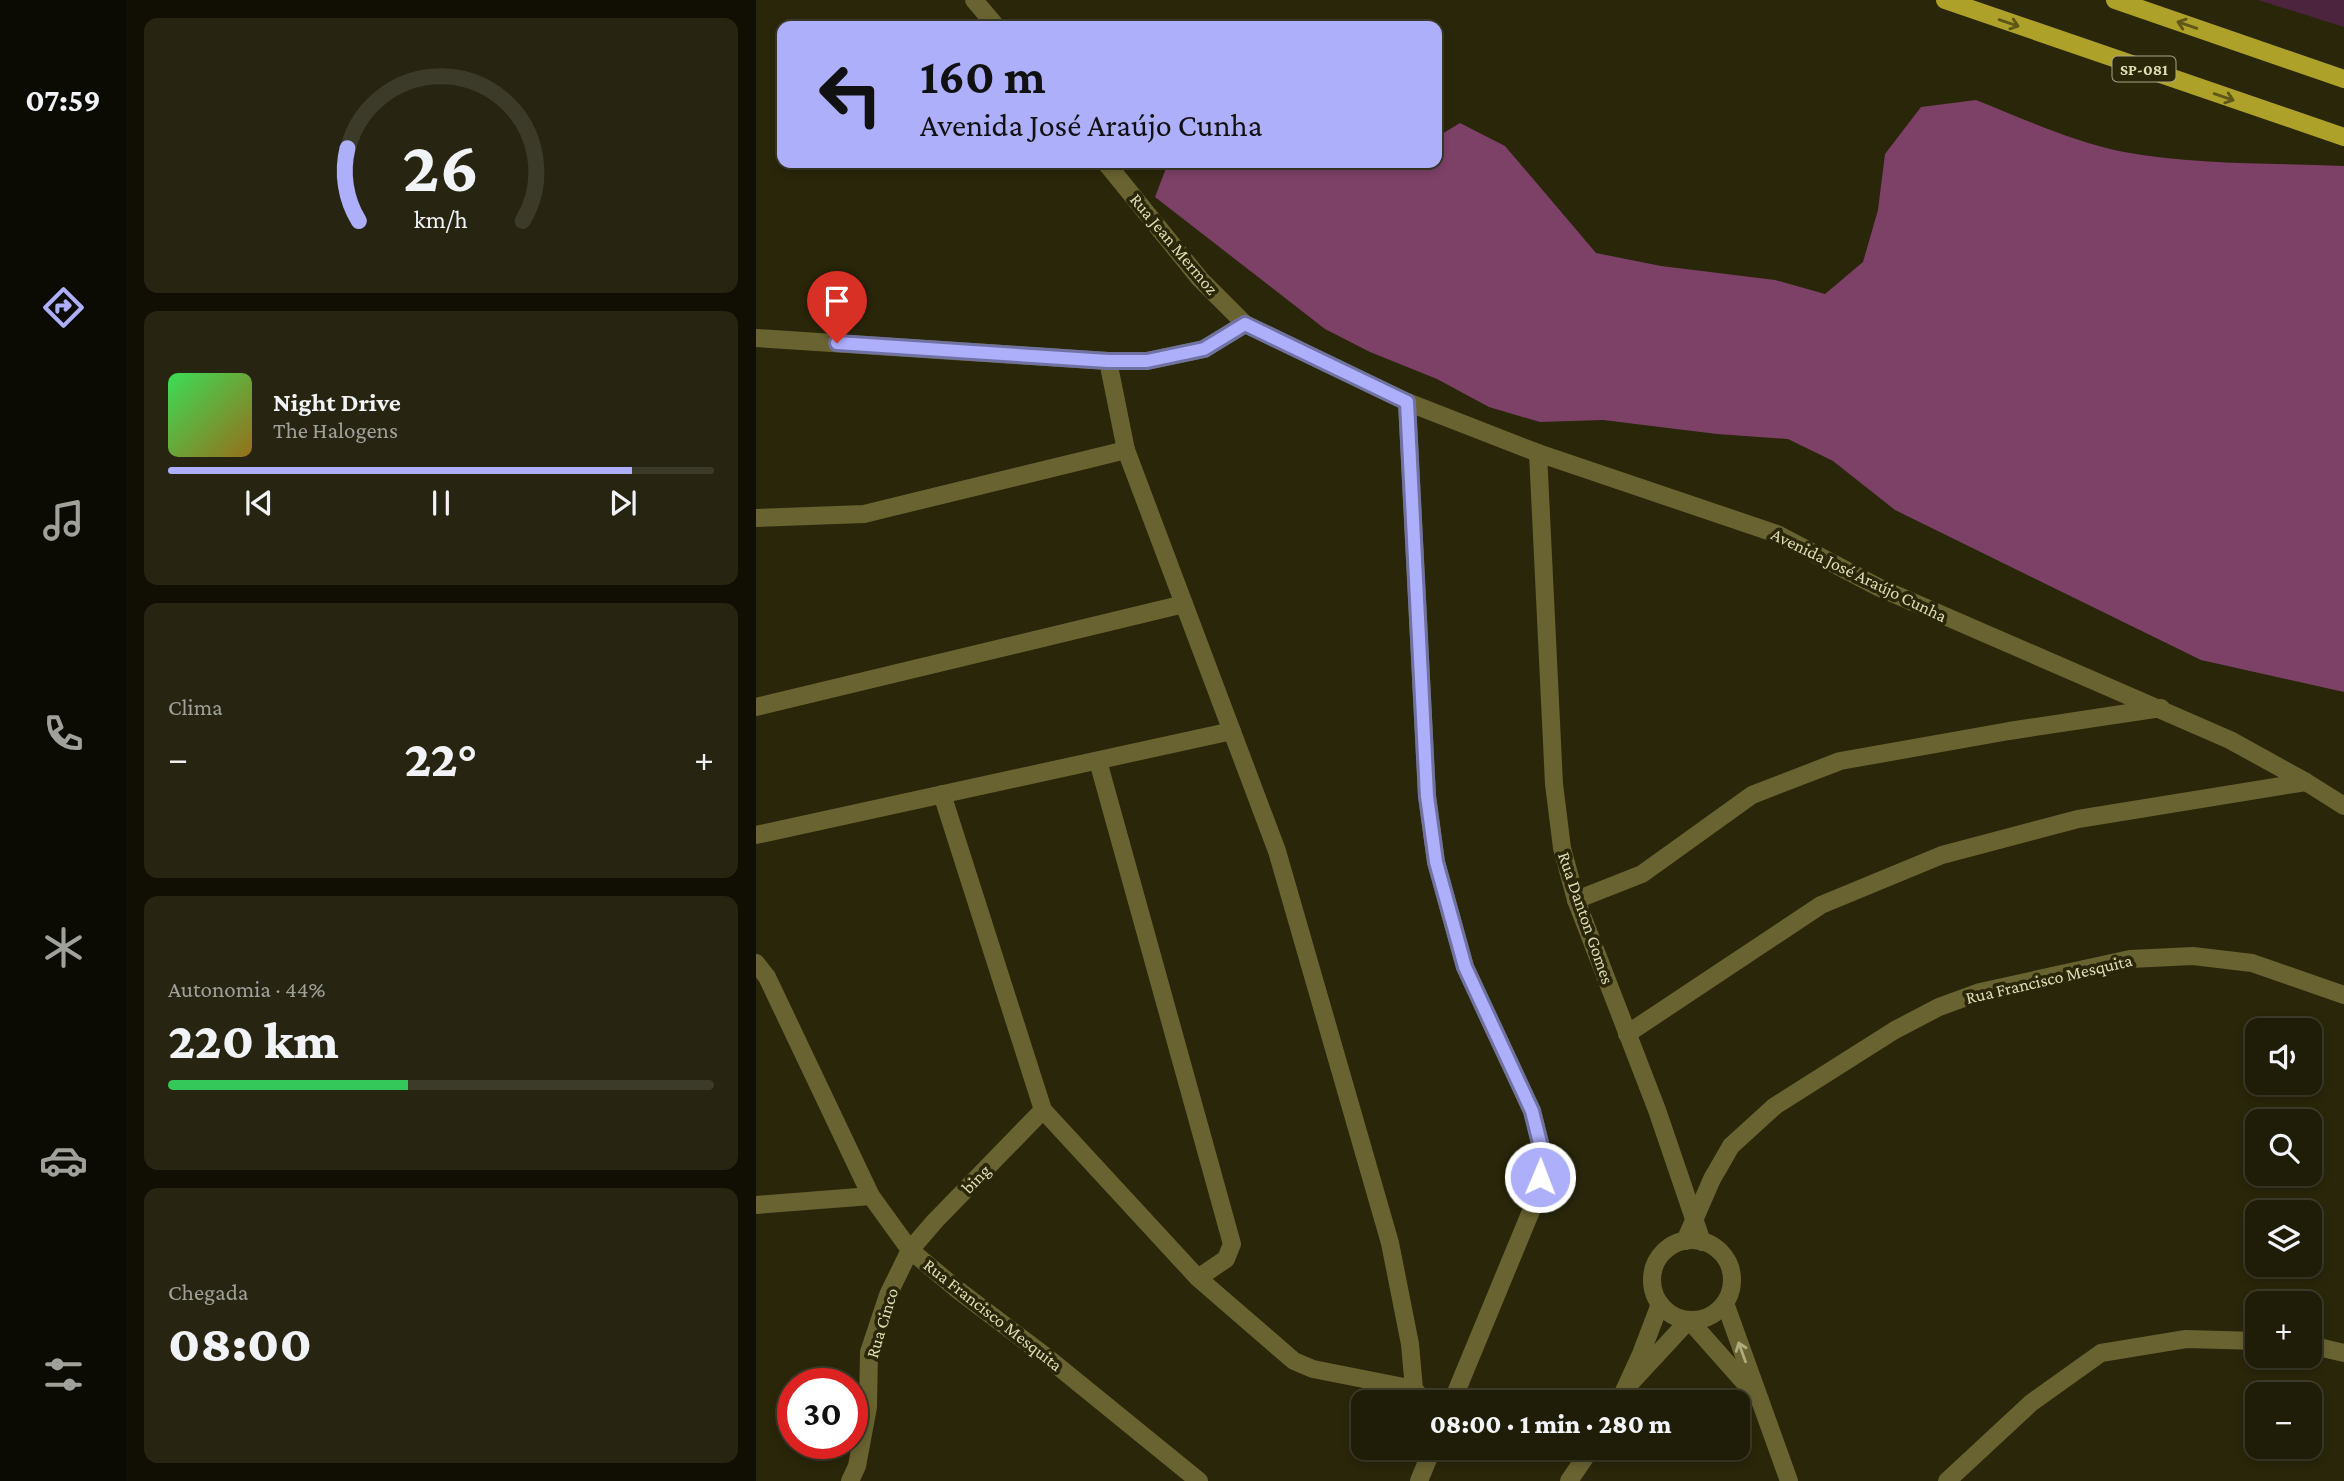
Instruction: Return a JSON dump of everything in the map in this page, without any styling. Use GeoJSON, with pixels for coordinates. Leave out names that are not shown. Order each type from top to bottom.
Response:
{"type":"FeatureCollection","features":[{"type":"Feature","properties":{"kind":"main road","name":"SP-081"},"geometry":{"type":"LineString","coordinates":[[1945,0],[2344,137]]}},
{"type":"Feature","properties":{"kind":"main road"},"geometry":{"type":"LineString","coordinates":[[2115,0],[2344,79]]}},
{"type":"Feature","properties":{"kind":"street"},"geometry":{"type":"LineString","coordinates":[[974,0],[992,21]]}},
{"type":"Feature","properties":{"kind":"street","name":"Rua Jean Mermoz"},"geometry":{"type":"LineString","coordinates":[[1110,168],[1200,279],[1245,324]]}},
{"type":"Feature","properties":{"kind":"street"},"geometry":{"type":"LineString","coordinates":[[756,338],[1108,361],[1147,361],[1204,349],[1245,324]]}},
{"type":"Feature","properties":{"kind":"street","name":"Avenida José Araújo Cunha"},"geometry":{"type":"LineString","coordinates":[[1245,324],[1407,402],[1538,453],[1777,534],[1878,587],[2230,740],[2344,806]]}},
{"type":"Feature","properties":{"kind":"street"},"geometry":{"type":"LineString","coordinates":[[1108,361],[1126,450],[1277,851],[1390,1243],[1419,1390]]}},
{"type":"Feature","properties":{"kind":"street"},"geometry":{"type":"LineString","coordinates":[[1407,402],[1427,796],[1436,862],[1465,967],[1532,1111],[1543,1155],[1536,1199],[1457,1390]]}},
{"type":"Feature","properties":{"kind":"street"},"geometry":{"type":"LineString","coordinates":[[756,518],[864,514],[1126,450]]}},
{"type":"Feature","properties":{"kind":"street","name":"Rua Danton Gomes"},"geometry":{"type":"LineString","coordinates":[[1538,453],[1554,784],[1562,848],[1576,900],[1657,1110],[1693,1219],[1693,1241]]}},
{"type":"Feature","properties":{"kind":"street"},"geometry":{"type":"LineString","coordinates":[[756,707],[1184,604]]}},
{"type":"Feature","properties":{"kind":"street"},"geometry":{"type":"LineString","coordinates":[[1576,900],[1642,874],[1752,795],[1840,761],[2161,708]]}},
{"type":"Feature","properties":{"kind":"street"},"geometry":{"type":"LineString","coordinates":[[756,835],[1232,731]]}},
{"type":"Feature","properties":{"kind":"street"},"geometry":{"type":"LineString","coordinates":[[1098,761],[1232,1244],[1226,1259],[1198,1278]]}},
{"type":"Feature","properties":{"kind":"street"},"geometry":{"type":"LineString","coordinates":[[1628,1034],[1821,905],[1942,855],[2077,819],[2306,782]]}},
{"type":"Feature","properties":{"kind":"street"},"geometry":{"type":"LineString","coordinates":[[942,794],[1043,1110],[1198,1278],[1294,1361],[1313,1369],[1399,1390]]}},
{"type":"Feature","properties":{"kind":"street","name":"Rua Francisco Mesquita"},"geometry":{"type":"LineString","coordinates":[[1693,1219],[1731,1146],[1774,1106],[1895,1030],[1939,1007],[1980,992],[2130,959],[2193,956],[2252,963],[2344,995]]}},
{"type":"Feature","properties":{"kind":"street","name":"Rua Francisco Mesquita"},"geometry":{"type":"LineString","coordinates":[[756,963],[767,977],[871,1196],[910,1250],[1199,1481]]}},
{"type":"Feature","properties":{"kind":"street","name":"bing"},"geometry":{"type":"LineString","coordinates":[[910,1250],[934,1221],[1043,1110]]}},
{"type":"Feature","properties":{"kind":"street"},"geometry":{"type":"LineString","coordinates":[[756,1205],[871,1196]]}},
{"type":"Feature","properties":{"kind":"street"},"geometry":{"type":"LineString","coordinates":[[1693,1241],[1716,1248],[1730,1269],[1732,1282],[1725,1303],[1712,1315],[1699,1320],[1672,1315],[1654,1294],[1654,1267],[1660,1256],[1669,1248],[1693,1241]]}},
{"type":"Feature","properties":{"kind":"street","name":"Rua Cinco"},"geometry":{"type":"LineString","coordinates":[[850,1481],[857,1466],[868,1407],[869,1352],[888,1295],[910,1250]]}},
{"type":"Feature","properties":{"kind":"street"},"geometry":{"type":"LineString","coordinates":[[1725,1303],[1789,1481]]}},
{"type":"Feature","properties":{"kind":"street"},"geometry":{"type":"LineString","coordinates":[[1624,1390],[1660,1304]]}},
{"type":"Feature","properties":{"kind":"street"},"geometry":{"type":"LineString","coordinates":[[1626,1390],[1689,1320]]}},
{"type":"Feature","properties":{"kind":"street"},"geometry":{"type":"LineString","coordinates":[[1689,1320],[1760,1400]]}},
{"type":"Feature","properties":{"kind":"street"},"geometry":{"type":"LineString","coordinates":[[1947,1481],[2031,1403],[2101,1353],[2186,1339],[2245,1341]]}},
{"type":"Feature","properties":{"kind":"street"},"geometry":{"type":"LineString","coordinates":[[2322,1348],[2344,1353]]}},
{"type":"Feature","properties":{"kind":"street"},"geometry":{"type":"LineString","coordinates":[[1419,1481],[1428,1460]]}},
{"type":"Feature","properties":{"kind":"street"},"geometry":{"type":"LineString","coordinates":[[1569,1481],[1583,1460]]}},
{"type":"Feature","properties":{"kind":"shaded area"},"geometry":{"type":"Polygon","coordinates":[[[2258,0],[2344,0],[2344,27],[2258,0]]]}},
{"type":"Feature","properties":{"kind":"shaded area"},"geometry":{"type":"Polygon","coordinates":[[[1976,100],[2067,136],[2105,148],[2151,156],[2205,161],[2344,166],[2344,692],[2201,660],[1895,510],[1833,461],[1788,439],[1717,434],[1603,420],[1540,422],[1489,407],[1437,379],[1370,352],[1325,329],[1155,197],[1166,168],[1442,168],[1442,134],[1460,123],[1505,146],[1596,253],[1661,266],[1775,280],[1825,294],[1863,262],[1878,210],[1885,154],[1921,107],[1976,100]]]}},
{"type":"Feature","properties":{"kind":"route"},"geometry":{"type":"LineString","coordinates":[[837,343],[1108,361],[1147,361],[1204,349],[1245,324],[1407,402],[1427,796],[1436,862],[1465,967],[1532,1111],[1543,1155],[1540,1177]]}}]}
